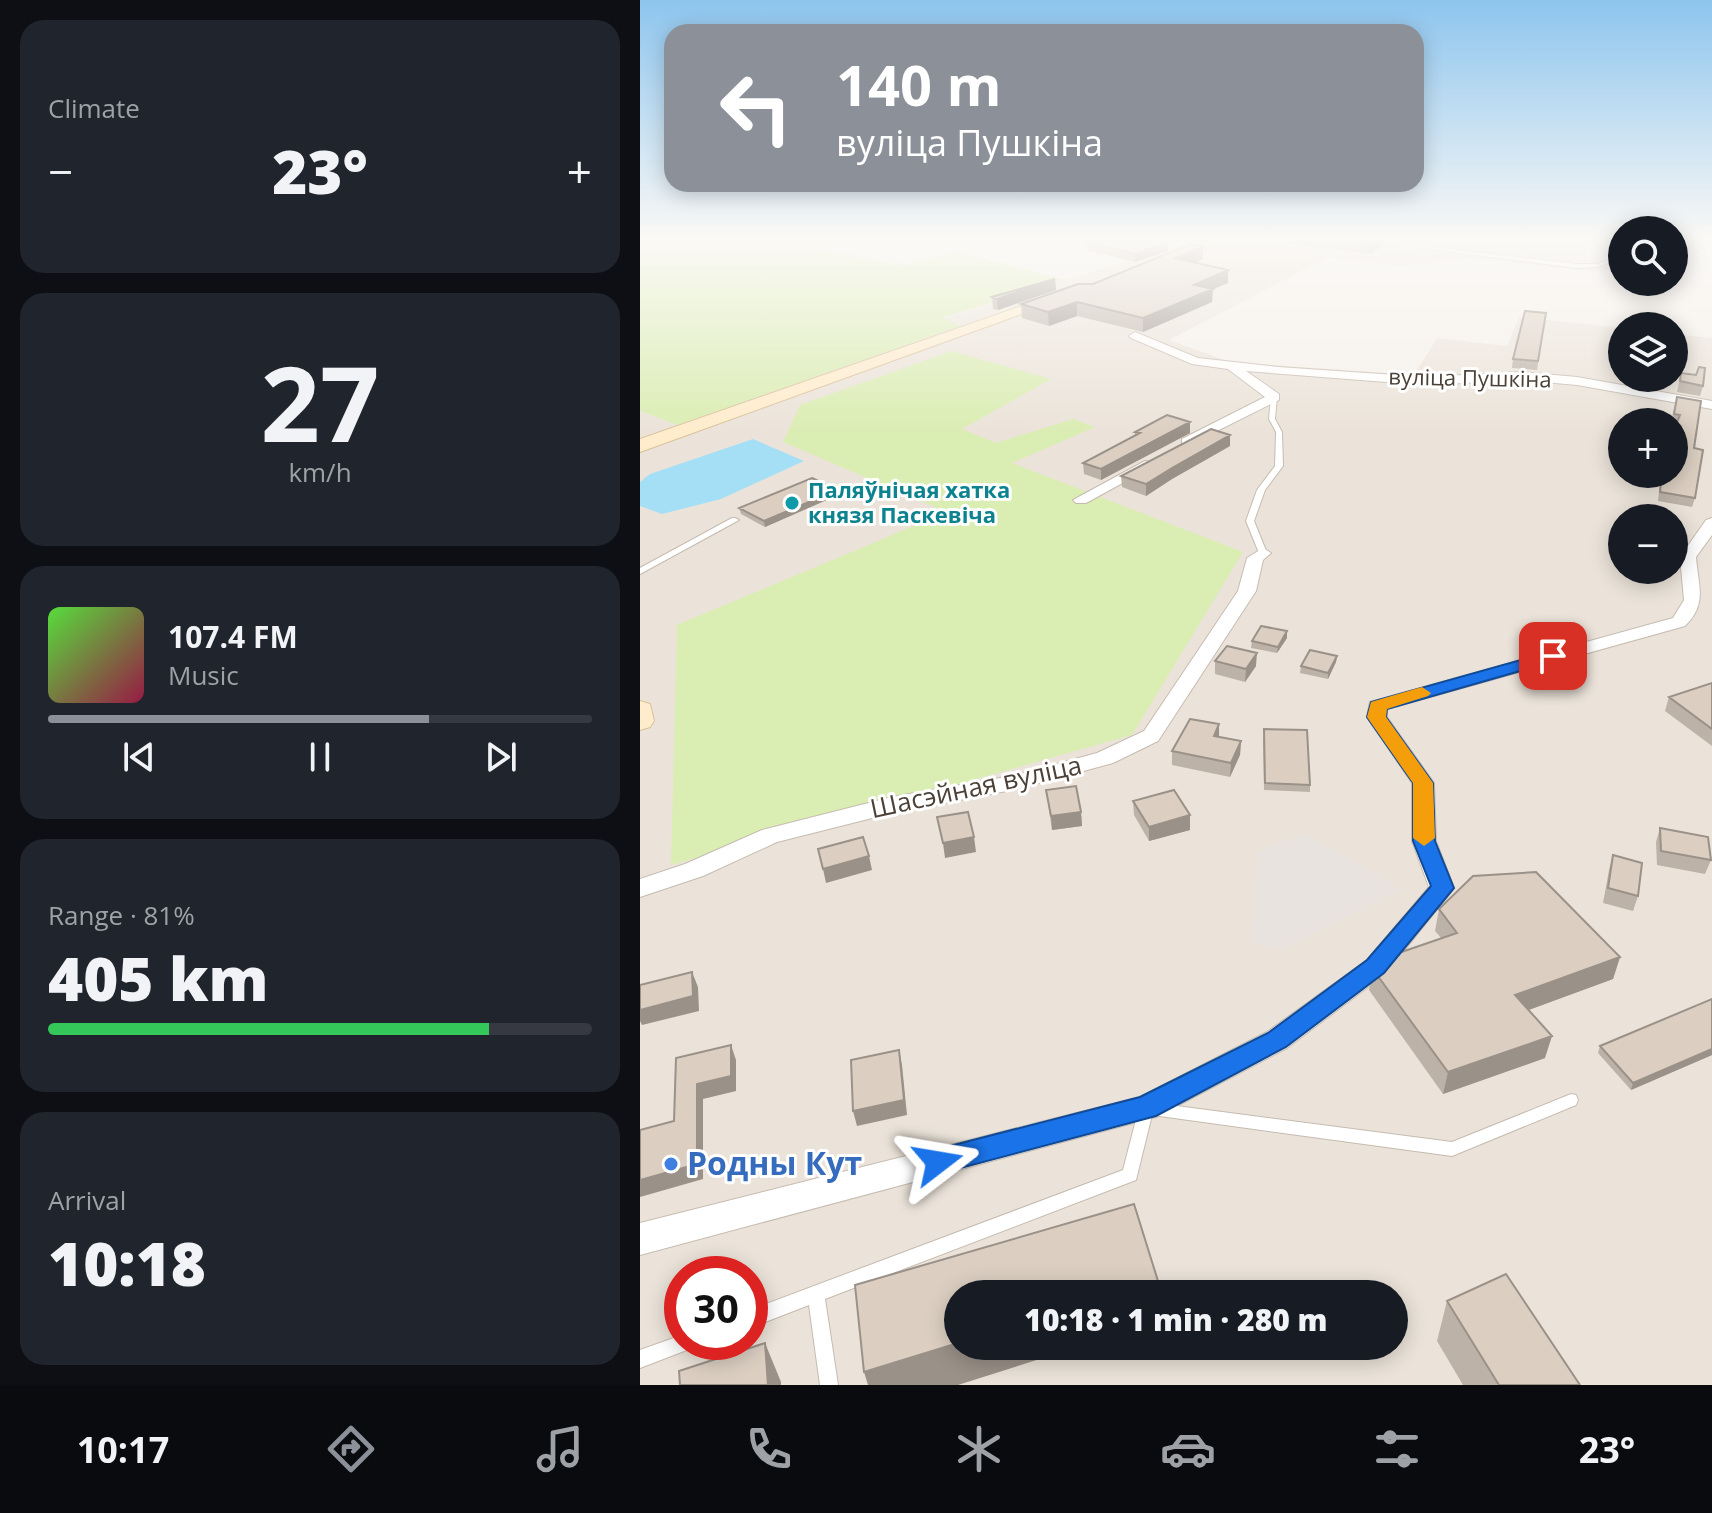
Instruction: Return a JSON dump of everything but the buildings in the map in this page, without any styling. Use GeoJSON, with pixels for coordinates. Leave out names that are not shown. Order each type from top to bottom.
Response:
{"type":"FeatureCollection","features":[{"type":"Feature","properties":{"kind":"main road"},"geometry":{"type":"LineString","coordinates":[[640,446],[1034,306]]}},
{"type":"Feature","properties":{"kind":"main road"},"geometry":{"type":"LineString","coordinates":[[640,710],[640,721]]}},
{"type":"Feature","properties":{"kind":"street","name":"вуліца Пушкіна"},"geometry":{"type":"LineString","coordinates":[[1135,336],[1196,361],[1227,365],[1425,381],[1522,376],[1577,381],[1712,405]]}},
{"type":"Feature","properties":{"kind":"street"},"geometry":{"type":"LineString","coordinates":[[1178,447],[1274,397],[1247,375],[1227,365]]}},
{"type":"Feature","properties":{"kind":"street"},"geometry":{"type":"LineString","coordinates":[[1081,500],[1164,455]]}},
{"type":"Feature","properties":{"kind":"street"},"geometry":{"type":"LineString","coordinates":[[640,1239],[1146,1108],[1277,1040],[1376,967],[1442,888],[1424,841],[1423,783],[1377,717],[1377,706],[1679,622],[1690,613],[1693,602],[1688,557],[1712,523]]}},
{"type":"Feature","properties":{"kind":"street","name":"Шасэйная вуліца"},"geometry":{"type":"LineString","coordinates":[[640,888],[694,870],[770,836],[892,805],[1017,782],[1105,758],[1151,736],[1247,591],[1255,558],[1263,553]]}},
{"type":"Feature","properties":{"kind":"lane"},"geometry":{"type":"LineString","coordinates":[[1263,553],[1250,521],[1261,490],[1279,466],[1279,432],[1272,419],[1274,397]]}},
{"type":"Feature","properties":{"kind":"lane"},"geometry":{"type":"LineString","coordinates":[[640,571],[735,520]]}},
{"type":"Feature","properties":{"kind":"lane"},"geometry":{"type":"LineString","coordinates":[[768,1312],[1130,1175],[1146,1108],[1452,1149],[1571,1100]]}},
{"type":"Feature","properties":{"kind":"lane"},"geometry":{"type":"LineString","coordinates":[[816,1295],[829,1385]]}},
{"type":"Feature","properties":{"kind":"lane"},"geometry":{"type":"LineString","coordinates":[[640,1359],[664,1350]]}},
{"type":"Feature","properties":{"kind":"shaded area"},"geometry":{"type":"Polygon","coordinates":[[[984,306],[1235,306],[1169,340],[1230,362],[1414,375],[1437,338],[1507,346],[1519,317],[1608,327],[1608,392],[1688,392],[1688,335],[1712,338],[1712,1385],[640,1385],[640,411],[679,425],[958,325],[941,319],[984,306]]]}},
{"type":"Feature","properties":{"kind":"shaded area"},"geometry":{"type":"Polygon","coordinates":[[[1305,833],[1400,889],[1279,950],[1250,942],[1258,852],[1305,833]]]}},
{"type":"Feature","properties":{"kind":"green space"},"geometry":{"type":"Polygon","coordinates":[[[640,306],[982,306],[942,318],[960,326],[678,425],[640,411],[640,306]]]}},
{"type":"Feature","properties":{"kind":"green space"},"geometry":{"type":"Polygon","coordinates":[[[952,351],[1051,379],[962,429],[996,443],[1073,419],[1095,427],[1012,463],[1243,552],[1132,735],[671,865],[677,625],[947,512],[783,442],[800,405],[952,351]]]}},
{"type":"Feature","properties":{"kind":"water"},"geometry":{"type":"Polygon","coordinates":[[[753,439],[804,461],[721,499],[662,514],[640,506],[640,482],[650,474],[753,439]]]}},
{"type":"Feature","properties":{"kind":"slow traffic"},"geometry":{"type":"LineString","coordinates":[[1422,693],[1377,706],[1377,717],[1423,783],[1424,838]]}},
{"type":"Feature","properties":{"kind":"place","name":"Паляўнічая хатка князя Паскевіча"},"geometry":{"type":"Point","coordinates":[792,503]}},
{"type":"Feature","properties":{"kind":"place","name":"Родны Кут"},"geometry":{"type":"Point","coordinates":[671,1164]}},
{"type":"Feature","properties":{"kind":"route"},"geometry":{"type":"LineString","coordinates":[[938,1162],[1146,1108],[1277,1040],[1376,967],[1442,888],[1424,841],[1423,783],[1377,717],[1377,706],[1553,656]]}}]}
